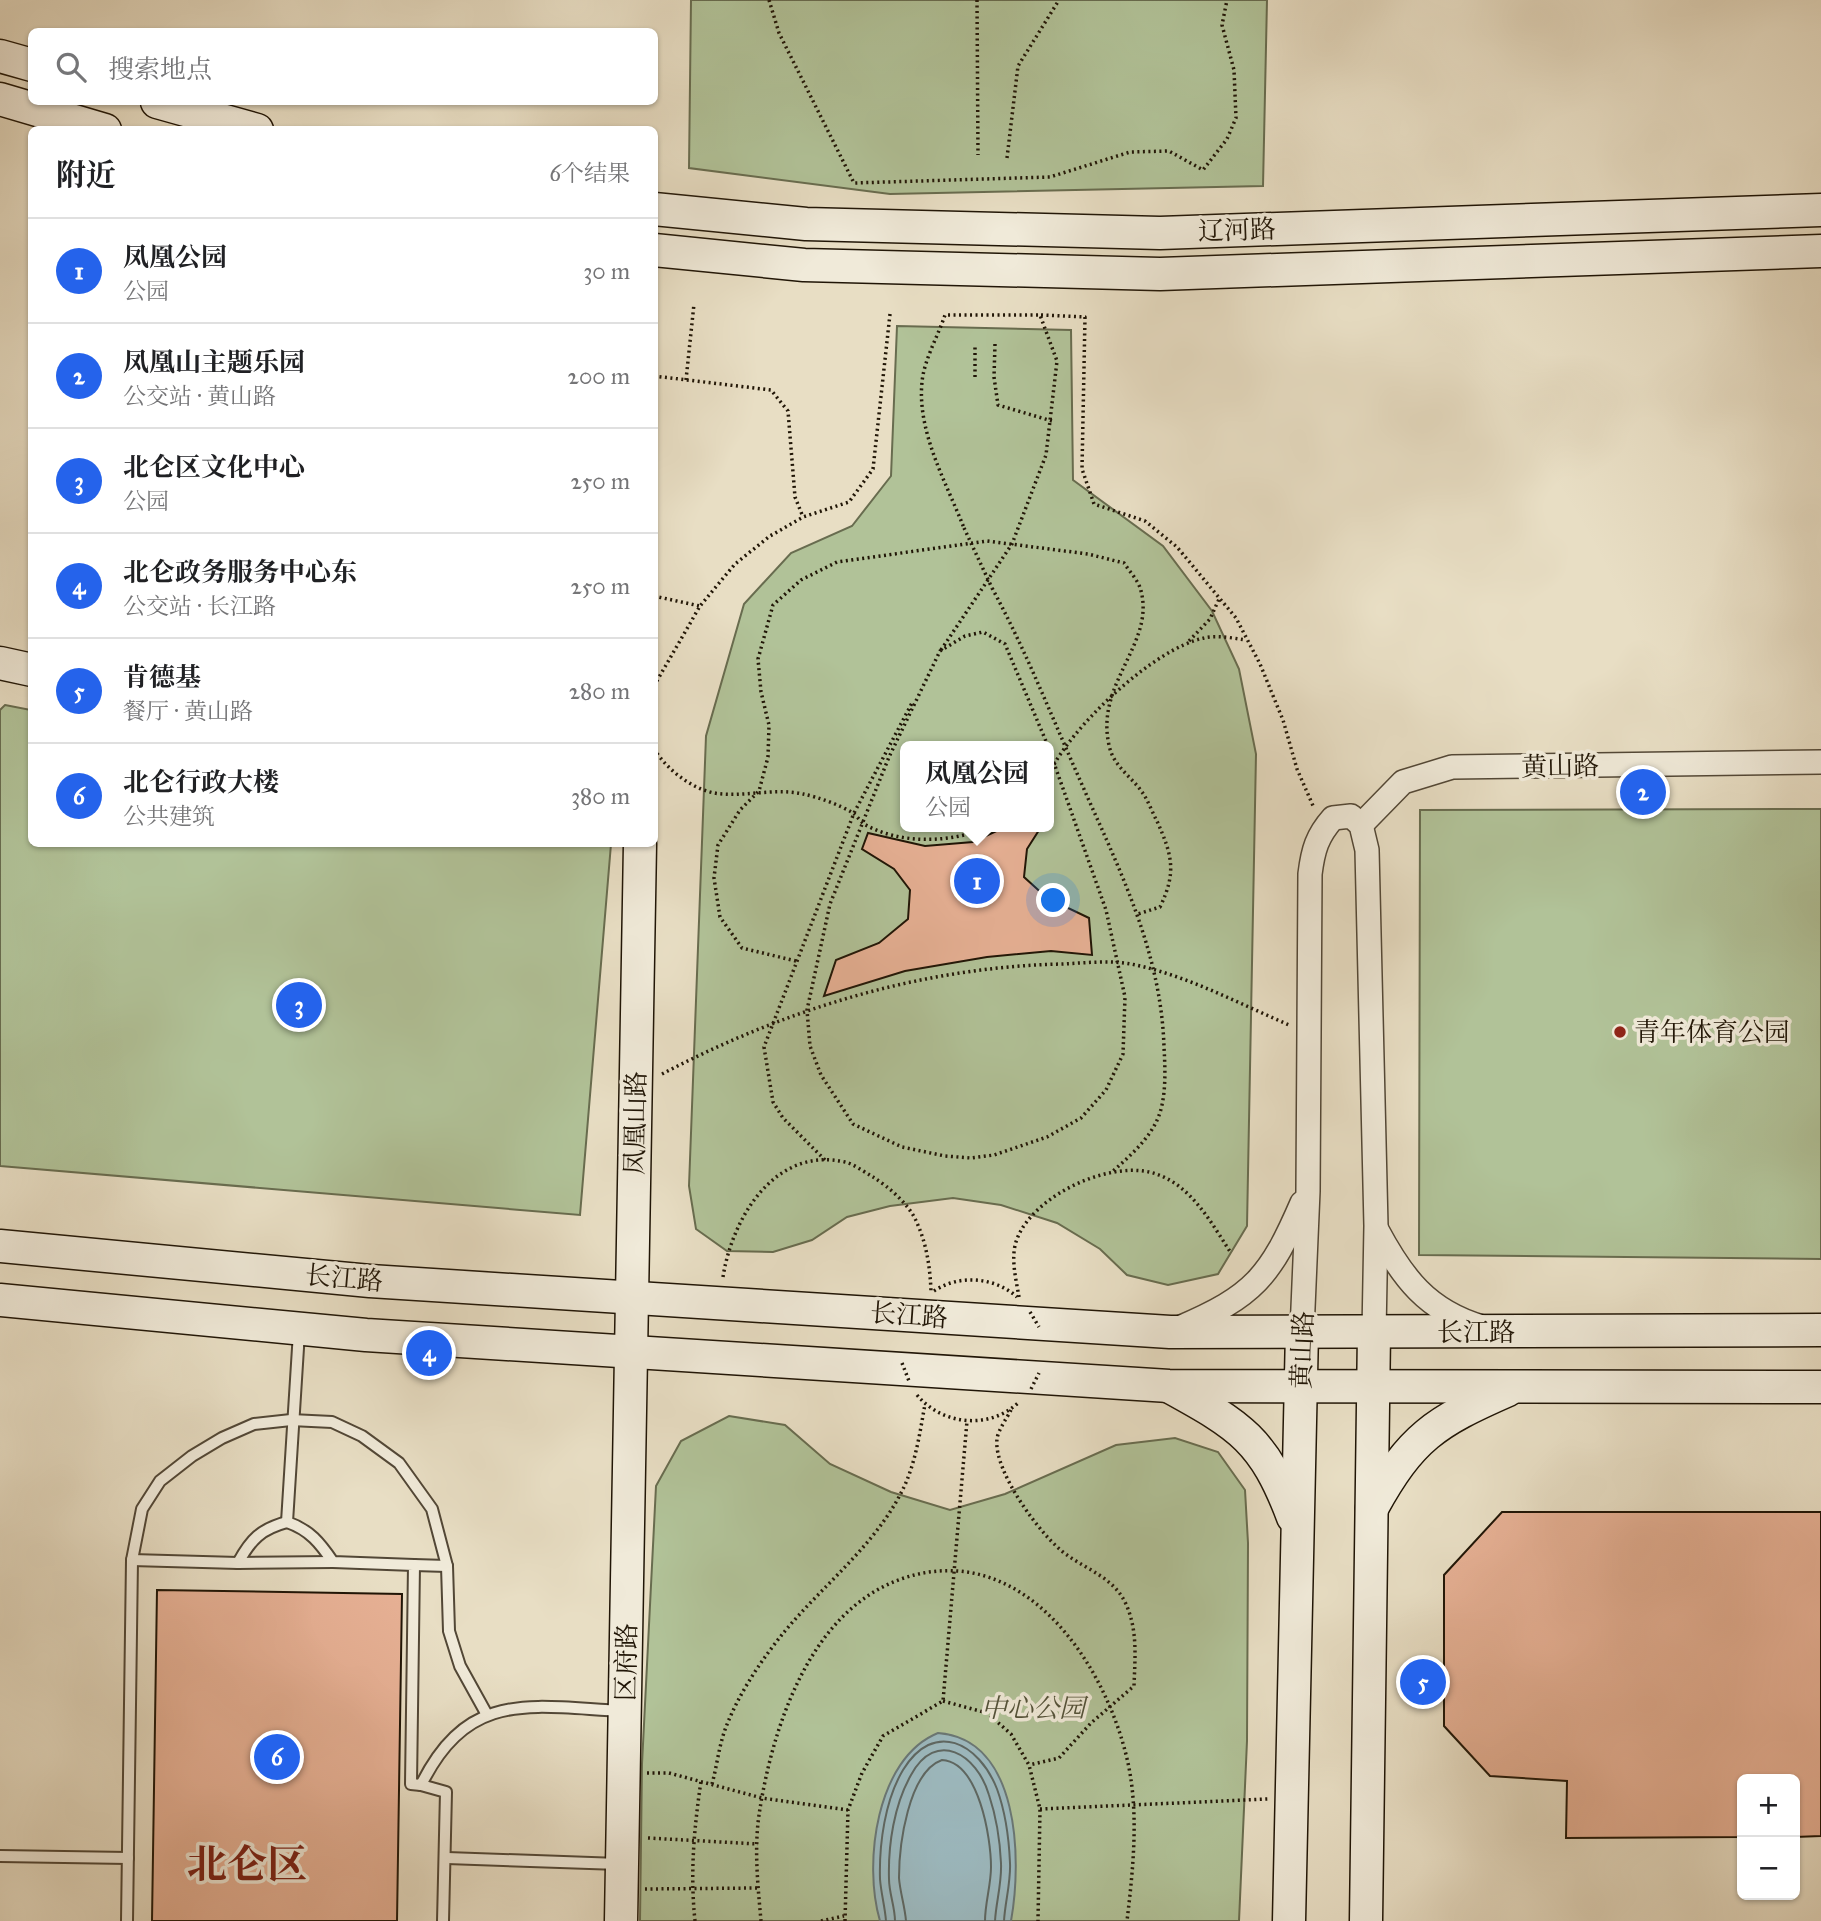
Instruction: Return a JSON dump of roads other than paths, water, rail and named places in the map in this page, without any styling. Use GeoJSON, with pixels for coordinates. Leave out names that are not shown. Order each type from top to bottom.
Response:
{"type":"FeatureCollection","features":[{"type":"Feature","properties":{"kind":"main road"},"geometry":{"type":"LineString","coordinates":[[0,55],[28,64]]}},
{"type":"Feature","properties":{"kind":"main road"},"geometry":{"type":"LineString","coordinates":[[0,99],[91,126]]}},
{"type":"Feature","properties":{"kind":"main road"},"geometry":{"type":"LineString","coordinates":[[168,105],[243,126]]}},
{"type":"Feature","properties":{"kind":"main road","name":"辽河路"},"geometry":{"type":"LineString","coordinates":[[658,209],[806,224],[1160,233],[1821,209]]}},
{"type":"Feature","properties":{"kind":"main road","name":"辽河路"},"geometry":{"type":"LineString","coordinates":[[658,250],[804,265],[1160,274],[1821,251]]}},
{"type":"Feature","properties":{"kind":"main road"},"geometry":{"type":"LineString","coordinates":[[0,663],[28,669]]}},
{"type":"Feature","properties":{"kind":"main road","name":"凤凰山路"},"geometry":{"type":"LineString","coordinates":[[630,1403],[640,847]]}},
{"type":"Feature","properties":{"kind":"main road","name":"长江路"},"geometry":{"type":"LineString","coordinates":[[0,1246],[370,1281],[1170,1332],[1821,1330]]}},
{"type":"Feature","properties":{"kind":"main road","name":"长江路"},"geometry":{"type":"LineString","coordinates":[[0,1300],[299,1328],[1169,1386],[1821,1387]]}},
{"type":"Feature","properties":{"kind":"main road","name":"黄山路"},"geometry":{"type":"LineString","coordinates":[[1289,1921],[1302,1331]]}},
{"type":"Feature","properties":{"kind":"main road"},"geometry":{"type":"LineString","coordinates":[[1366,1921],[1374,1332]]}},
{"type":"Feature","properties":{"kind":"main road"},"geometry":{"type":"LineString","coordinates":[[1169,1386],[1245,1434],[1262,1452],[1275,1472],[1299,1534]]}},
{"type":"Feature","properties":{"kind":"main road"},"geometry":{"type":"LineString","coordinates":[[1372,1510],[1392,1473],[1421,1437],[1463,1411],[1518,1386]]}},
{"type":"Feature","properties":{"kind":"main road","name":"区府路"},"geometry":{"type":"LineString","coordinates":[[621,1921],[630,1403]]}},
{"type":"Feature","properties":{"kind":"street","name":"黄山路"},"geometry":{"type":"LineString","coordinates":[[1302,1331],[1308,1191],[1310,874],[1314,844],[1333,818],[1351,816],[1361,825],[1403,782],[1452,767],[1821,762]]}},
{"type":"Feature","properties":{"kind":"street"},"geometry":{"type":"LineString","coordinates":[[1361,825],[1367,850],[1376,1226],[1374,1332]]}},
{"type":"Feature","properties":{"kind":"street"},"geometry":{"type":"LineString","coordinates":[[1170,1332],[1225,1305],[1264,1276],[1287,1237],[1308,1191]]}},
{"type":"Feature","properties":{"kind":"street"},"geometry":{"type":"LineString","coordinates":[[1376,1226],[1408,1283],[1430,1301],[1458,1317],[1502,1332]]}},
{"type":"Feature","properties":{"kind":"lane"},"geometry":{"type":"LineString","coordinates":[[287,1522],[291,1420],[299,1328]]}},
{"type":"Feature","properties":{"kind":"lane"},"geometry":{"type":"LineString","coordinates":[[127,1921],[132,1560],[142,1509],[160,1481],[222,1438],[254,1424],[291,1420],[332,1422],[362,1436],[399,1463],[432,1509],[447,1566],[449,1631],[460,1666],[486,1713]]}},
{"type":"Feature","properties":{"kind":"lane"},"geometry":{"type":"LineString","coordinates":[[238,1563],[252,1538],[267,1528],[287,1522],[304,1528],[317,1539],[333,1562]]}},
{"type":"Feature","properties":{"kind":"lane"},"geometry":{"type":"LineString","coordinates":[[132,1560],[447,1566]]}},
{"type":"Feature","properties":{"kind":"lane"},"geometry":{"type":"LineString","coordinates":[[414,1565],[411,1784],[446,1792],[447,1858],[443,1921]]}},
{"type":"Feature","properties":{"kind":"lane"},"geometry":{"type":"LineString","coordinates":[[421,1785],[436,1754],[486,1713],[515,1707],[625,1711]]}},
{"type":"Feature","properties":{"kind":"lane"},"geometry":{"type":"LineString","coordinates":[[0,1856],[128,1858]]}},
{"type":"Feature","properties":{"kind":"lane"},"geometry":{"type":"LineString","coordinates":[[447,1858],[622,1863]]}},
{"type":"Feature","properties":{"kind":"water"},"geometry":{"type":"Polygon","coordinates":[[[938,1733],[965,1740],[986,1756],[1000,1779],[1009,1806],[1014,1836],[1016,1867],[1011,1921],[880,1921],[873,1871],[879,1815],[888,1788],[900,1765],[917,1746],[938,1733]]]}},
{"type":"Feature","properties":{"kind":"place","name":"凤凰山主题乐园"},"geometry":{"type":"Point","coordinates":[1643,792]}},
{"type":"Feature","properties":{"kind":"place","name":"凤凰公园"},"geometry":{"type":"Point","coordinates":[977,881]}},
{"type":"Feature","properties":{"kind":"place","name":"北仑区文化中心"},"geometry":{"type":"Point","coordinates":[299,1005]}},
{"type":"Feature","properties":{"kind":"place","name":"青年体育公园"},"geometry":{"type":"Point","coordinates":[1620,1032]}},
{"type":"Feature","properties":{"kind":"place","name":"北仑政务服务中心东"},"geometry":{"type":"Point","coordinates":[429,1353]}},
{"type":"Feature","properties":{"kind":"place","name":"肯德基"},"geometry":{"type":"Point","coordinates":[1423,1682]}},
{"type":"Feature","properties":{"kind":"place","name":"北仑行政大楼"},"geometry":{"type":"Point","coordinates":[277,1757]}},
{"type":"Feature","properties":{"kind":"district","name":"北仑区"},"geometry":{"type":"Point","coordinates":[247,1864]}},
{"type":"Feature","properties":{"kind":"park label","name":"中心公园"},"geometry":{"type":"Point","coordinates":[1033,1708]}}]}
